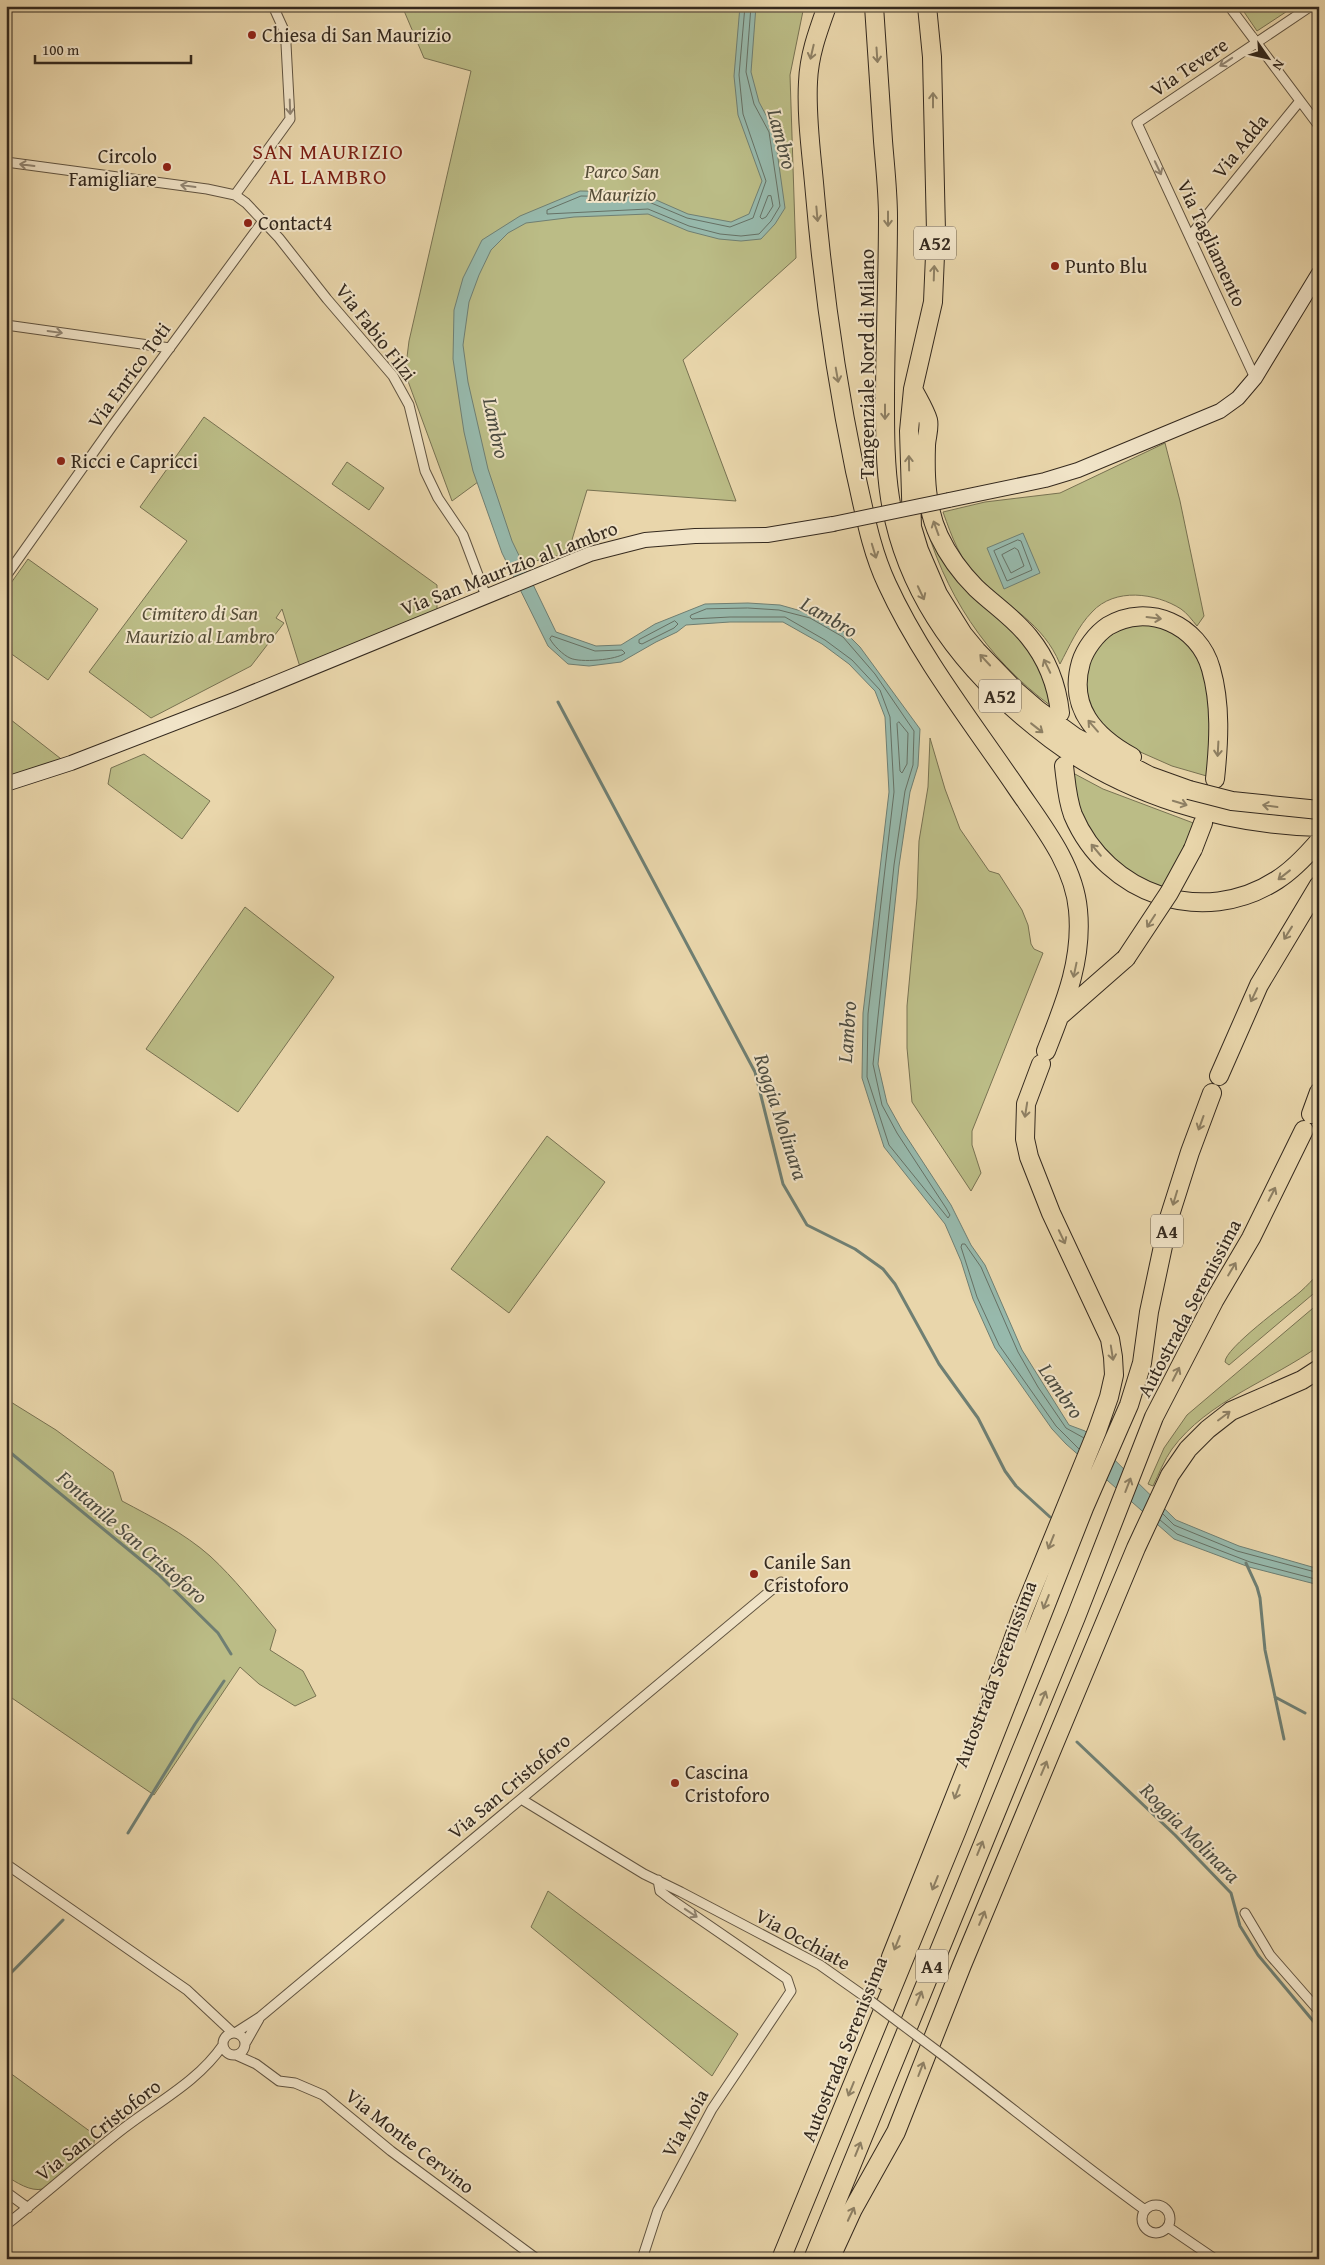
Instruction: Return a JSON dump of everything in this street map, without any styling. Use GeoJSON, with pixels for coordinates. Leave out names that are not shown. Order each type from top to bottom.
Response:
{"type":"FeatureCollection","features":[{"type":"Feature","properties":{"kind":"highway"},"geometry":{"type":"LineString","coordinates":[[827,6],[810,59],[808,111],[827,315],[850,446],[869,535],[886,582],[913,633],[1038,819],[1065,864],[1070,877],[1078,910],[1078,949],[1073,981],[1026,1104],[1024,1138],[1029,1158],[1051,1212],[1110,1340],[1114,1375],[1109,1398],[1023,1612],[975,1746],[891,1957],[869,2044]]}},
{"type":"Feature","properties":{"kind":"highway","name":"Tangenziale Nord di Milano"},"geometry":{"type":"LineString","coordinates":[[874,6],[888,213],[885,378],[887,470],[890,499],[898,534],[922,596],[938,625],[976,673],[1033,726],[1076,756],[1142,790],[1214,814],[1251,822],[1319,827]]}},
{"type":"Feature","properties":{"kind":"highway","name":"A52"},"geometry":{"type":"LineString","coordinates":[[927,6],[932,57],[936,240],[933,302],[913,389],[909,432],[910,492],[912,527],[919,550],[938,594],[963,634],[978,652],[1016,691],[1065,731],[1120,762],[1150,776],[1184,783],[1232,801],[1279,808],[1319,810]]}},
{"type":"Feature","properties":{"kind":"highway"},"geometry":{"type":"LineString","coordinates":[[913,389],[928,421],[926,489],[938,534],[962,572],[976,588],[1016,622],[1041,654],[1050,673],[1058,698],[1060,713]]}},
{"type":"Feature","properties":{"kind":"highway"},"geometry":{"type":"LineString","coordinates":[[1184,783],[1125,753],[1100,734],[1084,714],[1077,694],[1077,676],[1082,657],[1092,640],[1102,631],[1123,619],[1142,616],[1161,618],[1176,624],[1192,634],[1202,649],[1211,668],[1218,722],[1215,779]]}},
{"type":"Feature","properties":{"kind":"highway"},"geometry":{"type":"LineString","coordinates":[[1064,766],[1067,793],[1073,814],[1092,847],[1131,883],[1162,896],[1197,903],[1220,902],[1241,897],[1277,880],[1294,867],[1319,841]]}},
{"type":"Feature","properties":{"kind":"highway"},"geometry":{"type":"LineString","coordinates":[[1251,822],[1295,832],[1319,834]]}},
{"type":"Feature","properties":{"kind":"highway"},"geometry":{"type":"LineString","coordinates":[[1060,1016],[1126,958],[1169,893],[1193,849],[1203,823]]}},
{"type":"Feature","properties":{"kind":"highway"},"geometry":{"type":"LineString","coordinates":[[1219,1076],[1259,985],[1319,885]]}},
{"type":"Feature","properties":{"kind":"highway"},"geometry":{"type":"LineString","coordinates":[[1311,1114],[1319,1092]]}},
{"type":"Feature","properties":{"kind":"highway","name":"Autostrada Serenissima"},"geometry":{"type":"LineString","coordinates":[[781,2259],[961,1820],[1084,1508],[1129,1405],[1142,1363],[1149,1312],[1170,1218],[1212,1093]]}},
{"type":"Feature","properties":{"kind":"highway","name":"Autostrada Serenissima"},"geometry":{"type":"LineString","coordinates":[[813,2259],[1110,1530],[1154,1417],[1214,1300],[1251,1238],[1304,1130]]}},
{"type":"Feature","properties":{"kind":"highway"},"geometry":{"type":"LineString","coordinates":[[830,2259],[853,2209],[896,2132],[962,1965],[1136,1548],[1170,1475],[1188,1449],[1208,1429],[1231,1411],[1302,1380],[1319,1369]]}},
{"type":"Feature","properties":{"kind":"main road","name":"Via San Maurizio al Lambro"},"geometry":{"type":"LineString","coordinates":[[6,784],[72,763],[234,700],[590,554],[646,540],[695,536],[767,535],[834,524],[1045,480],[1078,470],[1220,411],[1238,398],[1255,378],[1319,273]]}},
{"type":"Feature","properties":{"kind":"street"},"geometry":{"type":"LineString","coordinates":[[6,162],[207,189],[236,195],[290,119],[286,44],[280,20],[274,6]]}},
{"type":"Feature","properties":{"kind":"street"},"geometry":{"type":"LineString","coordinates":[[1229,6],[1299,102],[1319,126]]}},
{"type":"Feature","properties":{"kind":"street","name":"Via Tevere"},"geometry":{"type":"LineString","coordinates":[[1137,123],[1311,6]]}},
{"type":"Feature","properties":{"kind":"street","name":"Via Adda"},"geometry":{"type":"LineString","coordinates":[[1190,236],[1299,102]]}},
{"type":"Feature","properties":{"kind":"street","name":"Via Tagliamento"},"geometry":{"type":"LineString","coordinates":[[1137,123],[1255,378]]}},
{"type":"Feature","properties":{"kind":"street","name":"Via Fabio Filzi"},"geometry":{"type":"LineString","coordinates":[[236,195],[263,221],[393,376],[409,405],[425,471],[438,498],[463,536],[486,596]]}},
{"type":"Feature","properties":{"kind":"street","name":"Via Enrico Toti"},"geometry":{"type":"LineString","coordinates":[[6,576],[263,221]]}},
{"type":"Feature","properties":{"kind":"street"},"geometry":{"type":"LineString","coordinates":[[6,325],[170,348]]}},
{"type":"Feature","properties":{"kind":"street","name":"Via San Cristoforo"},"geometry":{"type":"LineString","coordinates":[[234,2033],[260,2017],[781,1582]]}},
{"type":"Feature","properties":{"kind":"street","name":"Via Occhiate"},"geometry":{"type":"LineString","coordinates":[[521,1800],[644,1874],[820,1965],[1033,2123],[1093,2172],[1145,2210]]}},
{"type":"Feature","properties":{"kind":"street"},"geometry":{"type":"LineString","coordinates":[[6,1864],[187,1990],[207,2008],[218,2022],[242,2036],[245,2044],[242,2052],[234,2055],[226,2051],[218,2022]]}},
{"type":"Feature","properties":{"kind":"street","name":"Via Moia"},"geometry":{"type":"LineString","coordinates":[[642,2259],[658,2210],[712,2109],[791,1991],[788,1979],[669,1898],[660,1890],[658,1880]]}},
{"type":"Feature","properties":{"kind":"street"},"geometry":{"type":"LineString","coordinates":[[1245,1913],[1270,1955],[1319,2011]]}},
{"type":"Feature","properties":{"kind":"street","name":"Via San Cristoforo"},"geometry":{"type":"LineString","coordinates":[[245,2044],[260,2017]]}},
{"type":"Feature","properties":{"kind":"street"},"geometry":{"type":"LineString","coordinates":[[224,2043],[226,2036],[234,2033]]}},
{"type":"Feature","properties":{"kind":"street","name":"Via San Cristoforo"},"geometry":{"type":"LineString","coordinates":[[6,2225],[119,2132],[190,2081],[211,2063],[224,2043]]}},
{"type":"Feature","properties":{"kind":"street","name":"Via Monte Cervino"},"geometry":{"type":"LineString","coordinates":[[245,2044],[256,2064]]}},
{"type":"Feature","properties":{"kind":"street","name":"Via San Cristoforo"},"geometry":{"type":"LineString","coordinates":[[211,2063],[234,2055]]}},
{"type":"Feature","properties":{"kind":"street","name":"Via Monte Cervino"},"geometry":{"type":"LineString","coordinates":[[234,2055],[256,2064],[279,2081],[295,2083],[323,2095],[391,2151],[537,2259]]}},
{"type":"Feature","properties":{"kind":"street"},"geometry":{"type":"LineString","coordinates":[[6,2192],[28,2208]]}},
{"type":"Feature","properties":{"kind":"street"},"geometry":{"type":"LineString","coordinates":[[1157,2205],[1166,2209],[1170,2218],[1168,2227],[1160,2233],[1147,2231],[1141,2220],[1145,2210],[1157,2205]]}},
{"type":"Feature","properties":{"kind":"street"},"geometry":{"type":"LineString","coordinates":[[1168,2227],[1215,2259]]}},
{"type":"Feature","properties":{"kind":"green space","name":"Parco San Maurizio"},"geometry":{"type":"Polygon","coordinates":[[[402,6],[804,6],[790,75],[796,258],[683,360],[736,501],[587,490],[568,553],[515,566],[482,479],[452,501],[405,373],[409,341],[471,71],[424,58],[402,6]]]}},
{"type":"Feature","properties":{"kind":"green space"},"geometry":{"type":"Polygon","coordinates":[[[1240,6],[1295,6],[1257,31],[1240,6]]]}},
{"type":"Feature","properties":{"kind":"green space","name":"Cimitero di San Maurizio al Lambro"},"geometry":{"type":"Polygon","coordinates":[[[204,417],[437,585],[437,615],[300,667],[282,609],[276,618],[284,623],[251,666],[151,718],[89,672],[187,541],[140,507],[204,417]]]}},
{"type":"Feature","properties":{"kind":"green space"},"geometry":{"type":"Polygon","coordinates":[[[1165,443],[1180,501],[1204,616],[1197,626],[1181,609],[1160,599],[1136,595],[1112,599],[1101,604],[1082,624],[1060,664],[1053,650],[1035,627],[972,572],[957,548],[943,512],[985,502],[1060,493],[1165,443]]]}},
{"type":"Feature","properties":{"kind":"green space"},"geometry":{"type":"Polygon","coordinates":[[[347,462],[384,488],[369,510],[332,484],[347,462]]]}},
{"type":"Feature","properties":{"kind":"green space"},"geometry":{"type":"Polygon","coordinates":[[[923,515],[1028,647],[1041,669],[1051,706],[1006,667],[970,621],[942,571],[923,515]]]}},
{"type":"Feature","properties":{"kind":"green space"},"geometry":{"type":"Polygon","coordinates":[[[28,559],[98,609],[48,680],[6,650],[6,590],[28,559]]]}},
{"type":"Feature","properties":{"kind":"green space"},"geometry":{"type":"Polygon","coordinates":[[[1145,622],[1166,624],[1197,647],[1210,682],[1210,777],[1172,766],[1138,751],[1101,729],[1086,703],[1083,681],[1093,652],[1106,636],[1125,626],[1145,622]]]}},
{"type":"Feature","properties":{"kind":"green space"},"geometry":{"type":"Polygon","coordinates":[[[6,716],[65,762],[6,780],[6,716]]]}},
{"type":"Feature","properties":{"kind":"green space"},"geometry":{"type":"Polygon","coordinates":[[[930,738],[945,789],[960,829],[989,871],[999,874],[1022,910],[1028,925],[1031,944],[1034,949],[1043,953],[972,1131],[972,1145],[981,1173],[971,1191],[912,1102],[907,1048],[907,1006],[917,898],[919,841],[928,787],[930,738]]]}},
{"type":"Feature","properties":{"kind":"green space"},"geometry":{"type":"Polygon","coordinates":[[[144,754],[210,801],[182,839],[108,784],[111,768],[144,754]]]}},
{"type":"Feature","properties":{"kind":"green space"},"geometry":{"type":"Polygon","coordinates":[[[1073,773],[1103,789],[1196,824],[1162,893],[1124,870],[1112,860],[1093,838],[1079,811],[1073,773]]]}},
{"type":"Feature","properties":{"kind":"green space"},"geometry":{"type":"Polygon","coordinates":[[[245,907],[334,977],[238,1112],[146,1049],[245,907]]]}},
{"type":"Feature","properties":{"kind":"green space"},"geometry":{"type":"Polygon","coordinates":[[[547,1136],[605,1182],[509,1313],[451,1269],[547,1136]]]}},
{"type":"Feature","properties":{"kind":"green space"},"geometry":{"type":"Polygon","coordinates":[[[1319,1273],[1319,1289],[1229,1365],[1225,1362],[1228,1355],[1245,1337],[1300,1292],[1319,1273]]]}},
{"type":"Feature","properties":{"kind":"green space"},"geometry":{"type":"Polygon","coordinates":[[[1319,1303],[1319,1346],[1203,1417],[1186,1432],[1172,1449],[1153,1486],[1148,1484],[1164,1448],[1187,1415],[1319,1303]]]}},
{"type":"Feature","properties":{"kind":"green space"},"geometry":{"type":"Polygon","coordinates":[[[6,1399],[56,1430],[113,1472],[122,1501],[179,1533],[219,1564],[276,1630],[270,1650],[303,1671],[316,1696],[295,1706],[259,1684],[240,1667],[154,1795],[6,1694],[6,1399]]]}},
{"type":"Feature","properties":{"kind":"green space"},"geometry":{"type":"Polygon","coordinates":[[[548,1891],[738,2034],[712,2076],[531,1927],[548,1891]]]}},
{"type":"Feature","properties":{"kind":"green space"},"geometry":{"type":"Polygon","coordinates":[[[6,2070],[95,2135],[93,2150],[60,2178],[43,2189],[28,2188],[6,2176],[6,2070]]]}},
{"type":"Feature","properties":{"kind":"water"},"geometry":{"type":"Polygon","coordinates":[[[740,6],[756,6],[751,72],[759,102],[774,130],[785,208],[775,224],[761,239],[741,241],[719,239],[688,231],[648,214],[574,217],[526,223],[508,233],[491,250],[479,275],[469,302],[463,345],[468,382],[488,469],[512,541],[556,632],[596,646],[621,645],[655,624],[705,604],[748,603],[780,605],[812,614],[846,633],[860,647],[920,729],[918,766],[910,792],[899,866],[878,1064],[887,1103],[902,1130],[951,1205],[971,1245],[985,1265],[1022,1350],[1069,1425],[1085,1431],[1176,1520],[1239,1546],[1319,1569],[1319,1585],[1249,1567],[1174,1539],[1066,1444],[1052,1429],[995,1348],[973,1299],[961,1261],[945,1224],[884,1147],[862,1078],[863,1013],[889,792],[885,717],[875,691],[849,664],[822,644],[783,622],[730,622],[686,625],[677,632],[621,662],[589,666],[568,664],[548,646],[502,553],[473,471],[464,432],[453,359],[454,310],[463,278],[482,240],[520,216],[580,191],[638,192],[688,214],[731,222],[749,214],[762,181],[738,115],[734,76],[740,6]]]}},
{"type":"Feature","properties":{"kind":"water"},"geometry":{"type":"Polygon","coordinates":[[[1023,533],[1040,573],[1004,589],[987,548],[1023,533]]]}},
{"type":"Feature","properties":{"kind":"waterway","name":"Roggia Molinara"},"geometry":{"type":"LineString","coordinates":[[558,702],[755,1072],[783,1184],[807,1225],[855,1249],[883,1269],[895,1284],[939,1364],[978,1418],[1005,1471],[1016,1486],[1050,1517]]}},
{"type":"Feature","properties":{"kind":"waterway","name":"Fontanile San Cristoforo"},"geometry":{"type":"LineString","coordinates":[[6,1449],[158,1574],[218,1633],[231,1654]]}},
{"type":"Feature","properties":{"kind":"waterway"},"geometry":{"type":"LineString","coordinates":[[1246,1563],[1260,1598],[1265,1650],[1284,1739]]}},
{"type":"Feature","properties":{"kind":"waterway","name":"Fontanile San Cristoforo"},"geometry":{"type":"LineString","coordinates":[[128,1833],[195,1724],[224,1681]]}},
{"type":"Feature","properties":{"kind":"waterway"},"geometry":{"type":"LineString","coordinates":[[1275,1697],[1305,1713]]}},
{"type":"Feature","properties":{"kind":"waterway","name":"Roggia Molinara"},"geometry":{"type":"LineString","coordinates":[[1077,1742],[1175,1835],[1231,1893],[1240,1926],[1258,1955],[1319,2028]]}},
{"type":"Feature","properties":{"kind":"waterway","name":"Fontanile San Cristoforo"},"geometry":{"type":"LineString","coordinates":[[6,1978],[63,1920]]}},
{"type":"Feature","properties":{"kind":"place","name":"Chiesa di San Maurizio"},"geometry":{"type":"Point","coordinates":[252,35]}},
{"type":"Feature","properties":{"kind":"place","name":"Circolo Famigliare"},"geometry":{"type":"Point","coordinates":[167,167]}},
{"type":"Feature","properties":{"kind":"place","name":"Contact4"},"geometry":{"type":"Point","coordinates":[248,223]}},
{"type":"Feature","properties":{"kind":"place","name":"Punto Blu"},"geometry":{"type":"Point","coordinates":[1055,266]}},
{"type":"Feature","properties":{"kind":"place","name":"Ricci e Capricci"},"geometry":{"type":"Point","coordinates":[61,461]}},
{"type":"Feature","properties":{"kind":"place","name":"Canile San Cristoforo"},"geometry":{"type":"Point","coordinates":[754,1574]}},
{"type":"Feature","properties":{"kind":"place","name":"Cascina Cristoforo"},"geometry":{"type":"Point","coordinates":[675,1783]}},
{"type":"Feature","properties":{"kind":"district","name":"SAN MAURIZIO AL LAMBRO"},"geometry":{"type":"Point","coordinates":[328,164]}},
{"type":"Feature","properties":{"kind":"water label","name":"Lambro"},"geometry":{"type":"Point","coordinates":[782,139]}},
{"type":"Feature","properties":{"kind":"water label","name":"Lambro"},"geometry":{"type":"Point","coordinates":[496,428]}},
{"type":"Feature","properties":{"kind":"water label","name":"Lambro"},"geometry":{"type":"Point","coordinates":[829,617]}},
{"type":"Feature","properties":{"kind":"water label","name":"Lambro"},"geometry":{"type":"Point","coordinates":[847,1032]}},
{"type":"Feature","properties":{"kind":"water label","name":"Lambro"},"geometry":{"type":"Point","coordinates":[1061,1391]}}]}
